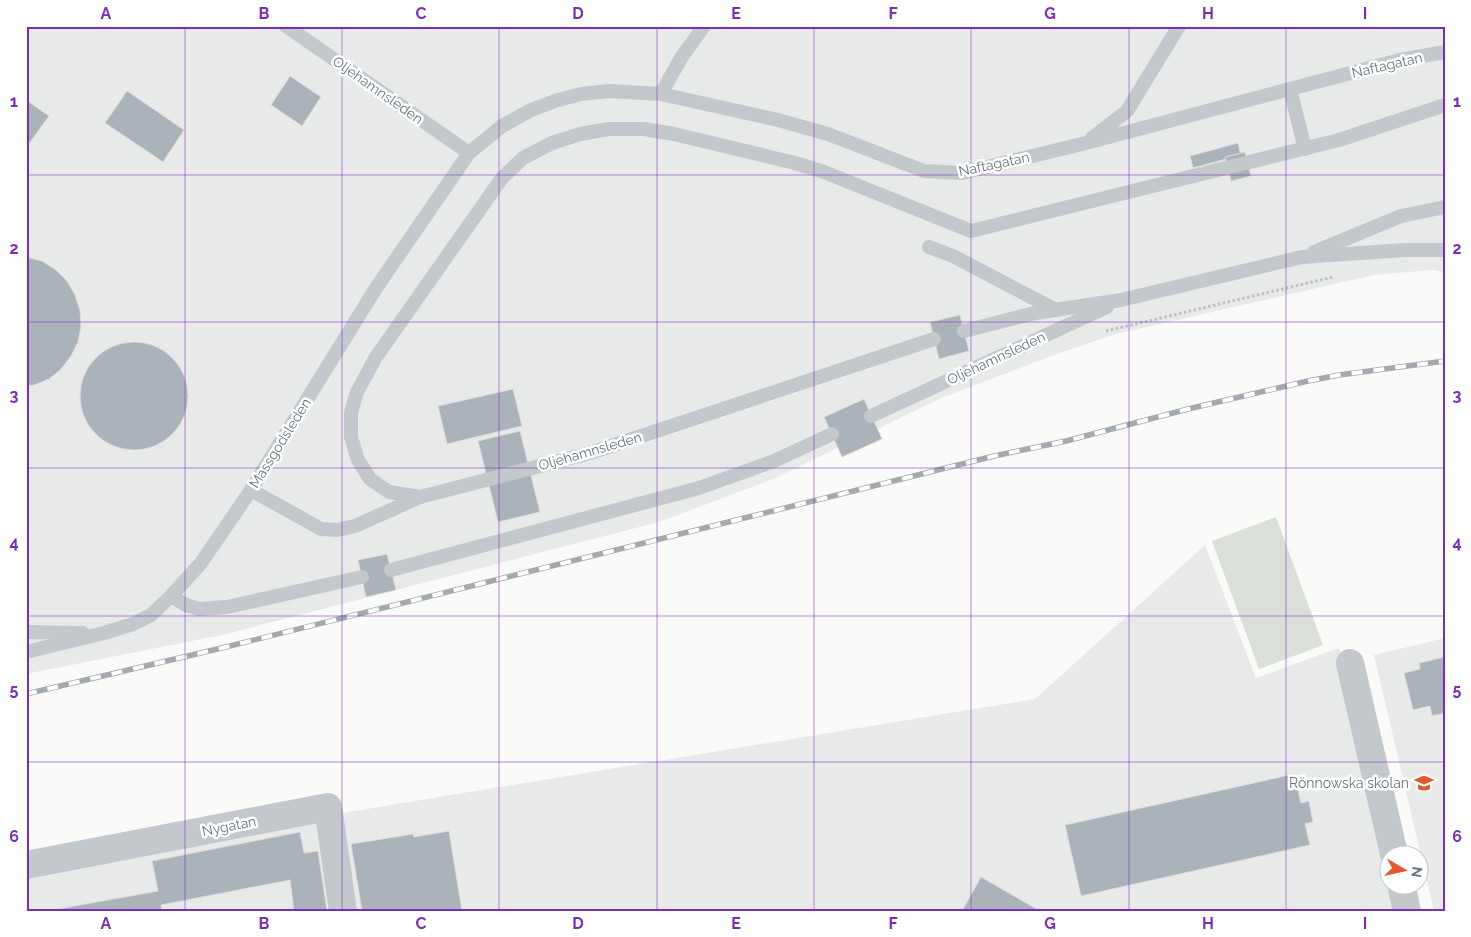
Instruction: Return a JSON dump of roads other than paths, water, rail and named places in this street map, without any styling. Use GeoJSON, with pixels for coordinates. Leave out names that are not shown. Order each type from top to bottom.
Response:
{"type":"FeatureCollection","features":[{"type":"Feature","properties":{"kind":"street"},"geometry":{"type":"LineString","coordinates":[[1350,663],[1392,844]]}},
{"type":"Feature","properties":{"kind":"street","name":"Nygatan"},"geometry":{"type":"LineString","coordinates":[[26,865],[328,806],[343,911]]}},
{"type":"Feature","properties":{"kind":"street"},"geometry":{"type":"LineString","coordinates":[[1403,894],[1407,911]]}},
{"type":"Feature","properties":{"kind":"lane","name":"Oljehamnsleden"},"geometry":{"type":"LineString","coordinates":[[286,26],[469,153]]}},
{"type":"Feature","properties":{"kind":"lane"},"geometry":{"type":"LineString","coordinates":[[661,94],[681,58],[704,26]]}},
{"type":"Feature","properties":{"kind":"lane"},"geometry":{"type":"LineString","coordinates":[[1086,143],[1127,112],[1179,26]]}},
{"type":"Feature","properties":{"kind":"lane","name":"Naftagatan"},"geometry":{"type":"LineString","coordinates":[[469,153],[502,126],[531,110],[581,94],[609,91],[661,94],[778,120],[828,134],[924,171],[962,173],[1086,143],[1400,60],[1445,52]]}},
{"type":"Feature","properties":{"kind":"lane"},"geometry":{"type":"LineString","coordinates":[[1290,89],[1305,149]]}},
{"type":"Feature","properties":{"kind":"lane"},"geometry":{"type":"LineString","coordinates":[[420,498],[389,492],[370,479],[358,460],[351,437],[350,413],[357,392],[376,356],[502,178],[523,158],[552,143],[580,134],[610,129],[644,129],[674,134],[796,163],[824,172],[971,231],[1339,140],[1445,105]]}},
{"type":"Feature","properties":{"kind":"lane","name":"Massgodsleden"},"geometry":{"type":"LineString","coordinates":[[26,652],[134,624],[151,615],[201,563],[251,490],[376,288],[469,153]]}},
{"type":"Feature","properties":{"kind":"lane","name":"Oljehamnsleden"},"geometry":{"type":"LineString","coordinates":[[1302,258],[1401,216],[1445,207]]}},
{"type":"Feature","properties":{"kind":"lane"},"geometry":{"type":"LineString","coordinates":[[929,247],[953,256],[1077,321]]}},
{"type":"Feature","properties":{"kind":"lane","name":"Oljehamnsleden"},"geometry":{"type":"LineString","coordinates":[[964,331],[1035,313],[1121,300],[1302,258],[1405,250],[1445,250]]}},
{"type":"Feature","properties":{"kind":"lane","name":"Oljehamnsleden"},"geometry":{"type":"LineString","coordinates":[[871,416],[1121,300]]}},
{"type":"Feature","properties":{"kind":"lane","name":"Oljehamnsleden"},"geometry":{"type":"LineString","coordinates":[[251,490],[321,529],[337,530],[355,526],[420,498],[590,454],[934,339]]}},
{"type":"Feature","properties":{"kind":"lane"},"geometry":{"type":"LineString","coordinates":[[391,570],[699,488],[774,461],[832,434]]}},
{"type":"Feature","properties":{"kind":"lane"},"geometry":{"type":"LineString","coordinates":[[171,596],[199,608],[227,607],[362,577]]}},
{"type":"Feature","properties":{"kind":"lane"},"geometry":{"type":"LineString","coordinates":[[26,632],[104,633]]}},
{"type":"Feature","properties":{"kind":"railway"},"geometry":{"type":"LineString","coordinates":[[26,694],[226,647],[994,456],[1066,441],[1188,409],[1339,375],[1445,361]]}},
{"type":"Feature","properties":{"kind":"place","name":"Rönnowska skolan"},"geometry":{"type":"Point","coordinates":[1424,783]}}]}
